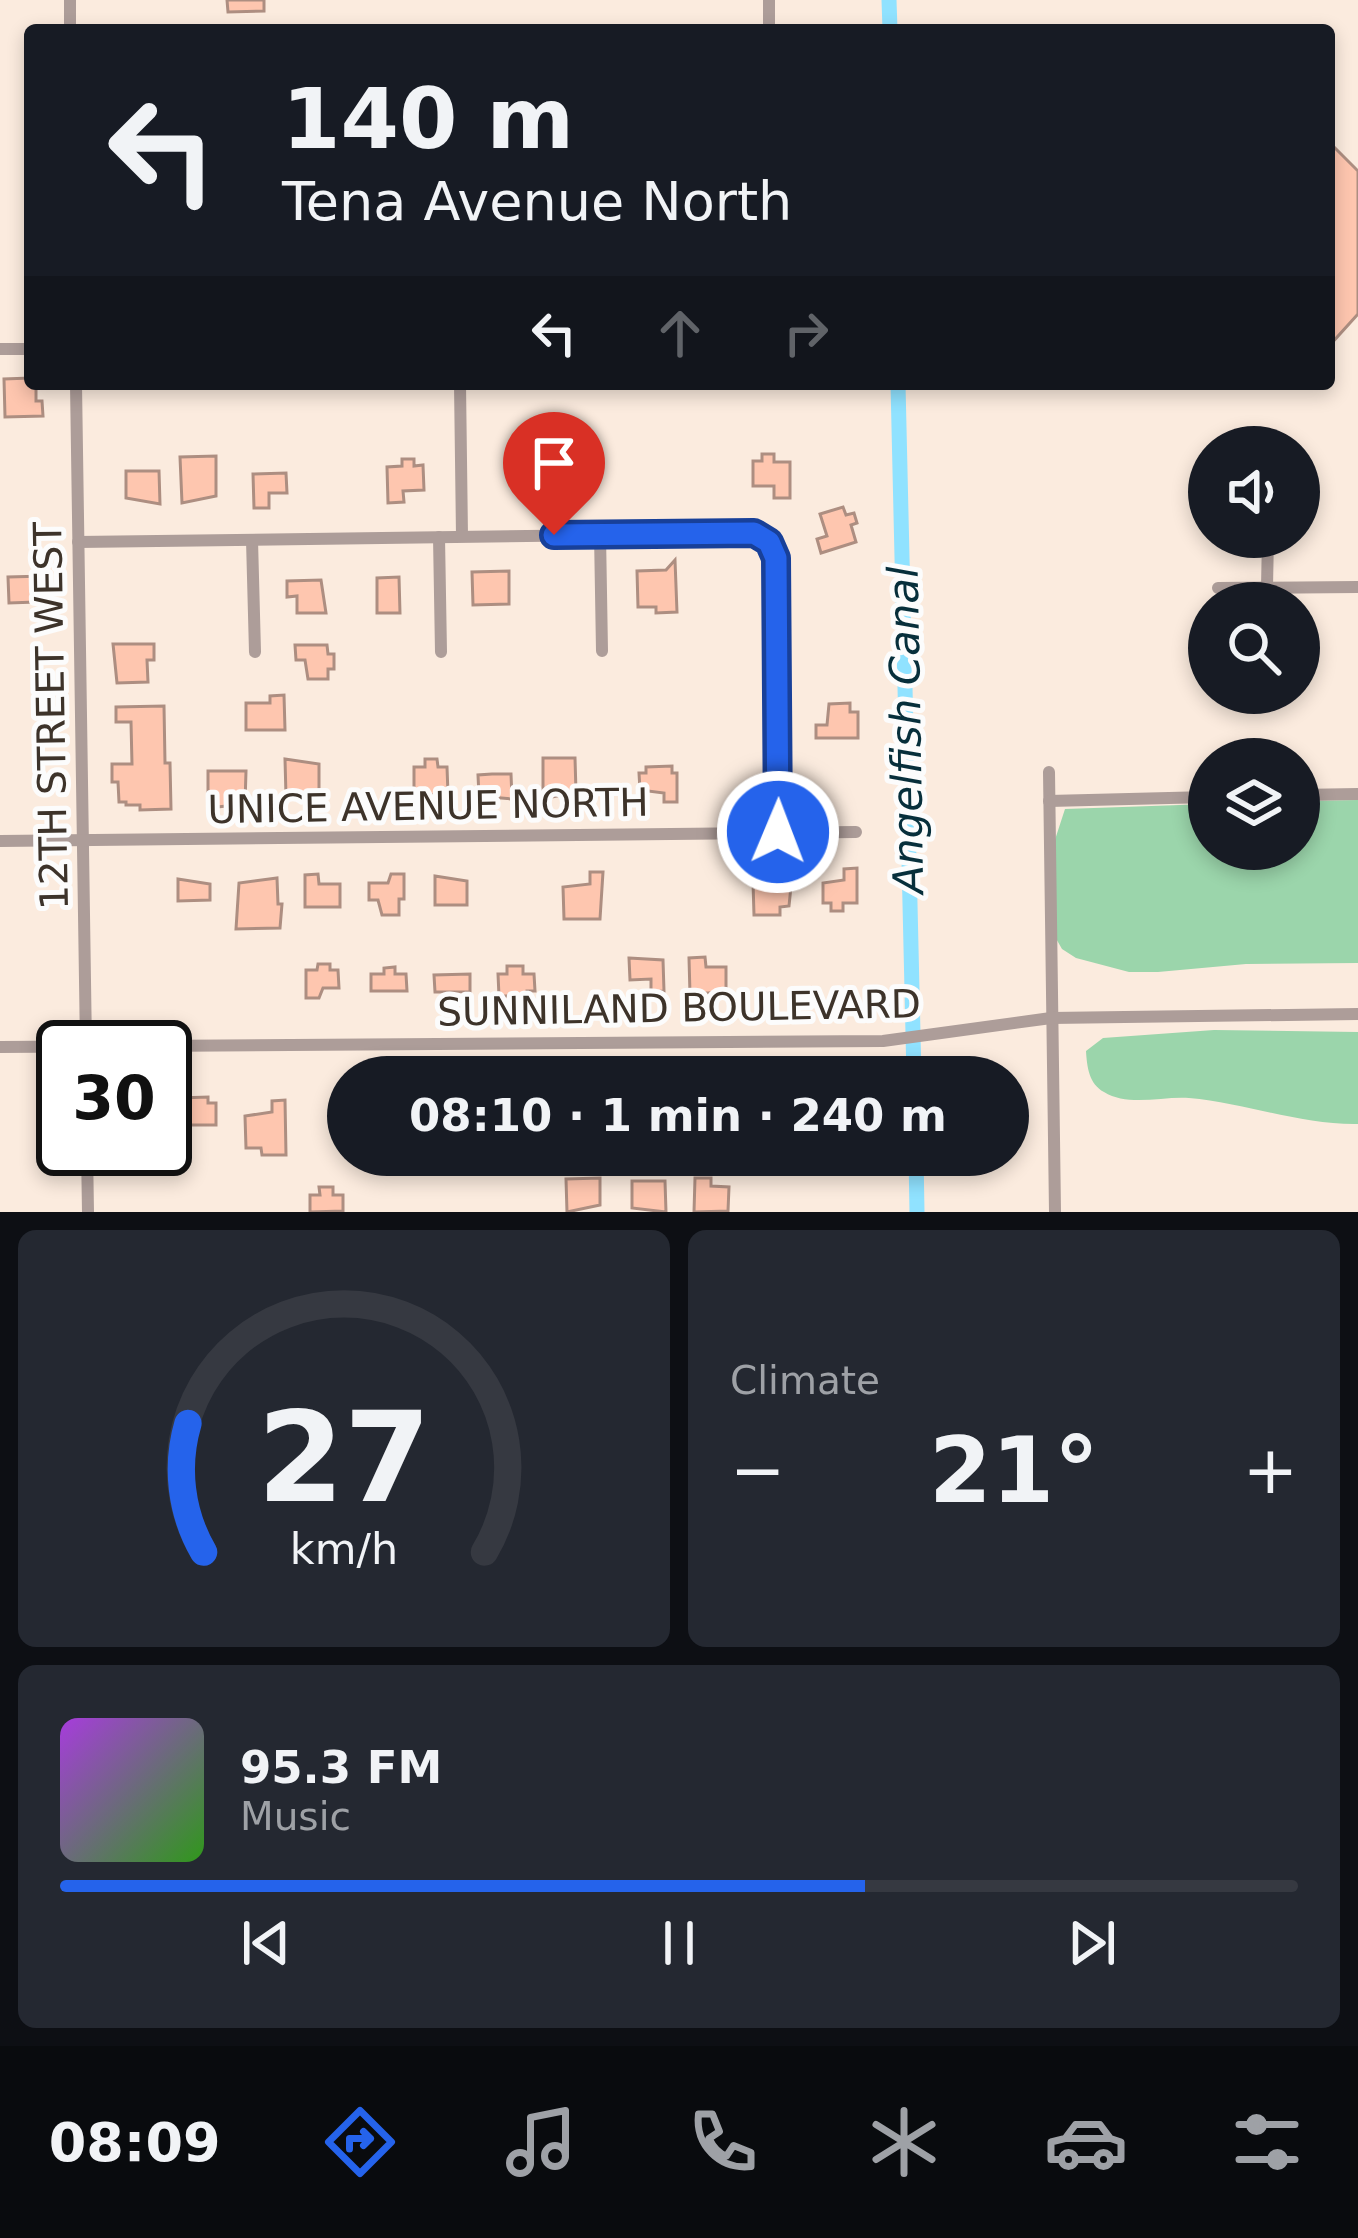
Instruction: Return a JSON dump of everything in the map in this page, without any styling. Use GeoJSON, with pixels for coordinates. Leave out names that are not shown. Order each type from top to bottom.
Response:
{"type":"FeatureCollection","features":[{"type":"Feature","properties":{"kind":"street","name":"12TH STREET WEST"},"geometry":{"type":"LineString","coordinates":[[76,390],[86,1020]]}},
{"type":"Feature","properties":{"kind":"street"},"geometry":{"type":"LineString","coordinates":[[460,390],[462,536]]}},
{"type":"Feature","properties":{"kind":"street"},"geometry":{"type":"LineString","coordinates":[[78,542],[754,533],[769,542],[776,558],[778,832]]}},
{"type":"Feature","properties":{"kind":"street"},"geometry":{"type":"LineString","coordinates":[[600,534],[602,651]]}},
{"type":"Feature","properties":{"kind":"street"},"geometry":{"type":"LineString","coordinates":[[439,537],[442,652]]}},
{"type":"Feature","properties":{"kind":"street"},"geometry":{"type":"LineString","coordinates":[[252,540],[255,652]]}},
{"type":"Feature","properties":{"kind":"street"},"geometry":{"type":"LineString","coordinates":[[1320,586],[1358,586]]}},
{"type":"Feature","properties":{"kind":"street"},"geometry":{"type":"LineString","coordinates":[[1049,772],[1055,1212]]}},
{"type":"Feature","properties":{"kind":"street"},"geometry":{"type":"LineString","coordinates":[[1320,795],[1358,794]]}},
{"type":"Feature","properties":{"kind":"street"},"geometry":{"type":"LineString","coordinates":[[1049,801],[1188,798]]}},
{"type":"Feature","properties":{"kind":"street","name":"UNICE AVENUE NORTH"},"geometry":{"type":"LineString","coordinates":[[0,841],[856,832]]}},
{"type":"Feature","properties":{"kind":"street","name":"SUNNILAND BOULEVARD"},"geometry":{"type":"LineString","coordinates":[[192,1046],[884,1041],[1051,1018],[1358,1014]]}},
{"type":"Feature","properties":{"kind":"street","name":"SUNNILAND BOULEVARD"},"geometry":{"type":"LineString","coordinates":[[0,1048],[36,1048]]}},
{"type":"Feature","properties":{"kind":"street"},"geometry":{"type":"LineString","coordinates":[[87,1176],[88,1212]]}},
{"type":"Feature","properties":{"kind":"green space"},"geometry":{"type":"Polygon","coordinates":[[[1358,800],[1358,963],[1129,972],[1076,958],[1062,949],[1054,935],[1050,855],[1065,809],[1188,805],[1188,870],[1320,870],[1320,801],[1358,800]]]}},
{"type":"Feature","properties":{"kind":"green space"},"geometry":{"type":"Polygon","coordinates":[[[1214,1030],[1358,1032],[1358,1124],[1189,1098],[1124,1099],[1099,1089],[1090,1074],[1086,1051],[1103,1038],[1214,1030]]]}},
{"type":"Feature","properties":{"kind":"building"},"geometry":{"type":"Polygon","coordinates":[[[227,0],[264,0],[264,11],[228,12],[227,0]]]}},
{"type":"Feature","properties":{"kind":"building"},"geometry":{"type":"Polygon","coordinates":[[[1335,148],[1358,171],[1358,314],[1335,339],[1335,148]]]}},
{"type":"Feature","properties":{"kind":"building"},"geometry":{"type":"Polygon","coordinates":[[[24,378],[24,390],[36,390],[36,401],[42,401],[43,416],[5,417],[4,379],[24,378]]]}},
{"type":"Feature","properties":{"kind":"building"},"geometry":{"type":"Polygon","coordinates":[[[762,454],[774,454],[774,462],[790,462],[790,498],[774,498],[774,486],[753,486],[753,461],[762,461],[762,454]]]}},
{"type":"Feature","properties":{"kind":"building"},"geometry":{"type":"Polygon","coordinates":[[[216,456],[216,496],[182,503],[180,457],[216,456]]]}},
{"type":"Feature","properties":{"kind":"building"},"geometry":{"type":"Polygon","coordinates":[[[402,459],[423,465],[424,490],[403,491],[404,502],[388,503],[387,467],[402,466],[402,459]]]}},
{"type":"Feature","properties":{"kind":"building"},"geometry":{"type":"Polygon","coordinates":[[[126,471],[159,471],[160,504],[126,498],[126,471]]]}},
{"type":"Feature","properties":{"kind":"building"},"geometry":{"type":"Polygon","coordinates":[[[286,473],[287,493],[269,493],[269,508],[254,508],[253,474],[286,473]]]}},
{"type":"Feature","properties":{"kind":"building"},"geometry":{"type":"Polygon","coordinates":[[[843,507],[846,515],[854,513],[857,523],[851,525],[856,542],[821,553],[817,539],[827,536],[820,514],[843,507]]]}},
{"type":"Feature","properties":{"kind":"building"},"geometry":{"type":"Polygon","coordinates":[[[675,560],[677,612],[656,613],[656,607],[638,607],[637,571],[666,570],[675,560]]]}},
{"type":"Feature","properties":{"kind":"building"},"geometry":{"type":"Polygon","coordinates":[[[509,571],[509,604],[473,605],[472,572],[509,571]]]}},
{"type":"Feature","properties":{"kind":"building"},"geometry":{"type":"Polygon","coordinates":[[[45,576],[46,589],[37,589],[36,602],[9,603],[8,577],[45,576]]]}},
{"type":"Feature","properties":{"kind":"building"},"geometry":{"type":"Polygon","coordinates":[[[399,577],[400,613],[377,613],[377,578],[399,577]]]}},
{"type":"Feature","properties":{"kind":"building"},"geometry":{"type":"Polygon","coordinates":[[[321,580],[326,613],[297,613],[297,596],[287,597],[287,581],[321,580]]]}},
{"type":"Feature","properties":{"kind":"building"},"geometry":{"type":"Polygon","coordinates":[[[113,644],[154,644],[154,660],[147,660],[148,682],[117,683],[113,644]]]}},
{"type":"Feature","properties":{"kind":"building"},"geometry":{"type":"Polygon","coordinates":[[[295,645],[327,645],[328,654],[334,654],[328,679],[308,679],[305,660],[296,660],[295,645]]]}},
{"type":"Feature","properties":{"kind":"building"},"geometry":{"type":"Polygon","coordinates":[[[284,695],[285,730],[246,730],[246,703],[270,703],[270,696],[284,695]]]}},
{"type":"Feature","properties":{"kind":"building"},"geometry":{"type":"Polygon","coordinates":[[[850,703],[850,712],[858,712],[858,738],[816,738],[816,725],[827,725],[829,704],[850,703]]]}},
{"type":"Feature","properties":{"kind":"building"},"geometry":{"type":"Polygon","coordinates":[[[164,706],[171,809],[140,810],[140,805],[119,802],[118,782],[112,782],[112,764],[132,764],[131,722],[116,722],[116,707],[164,706]]]}},
{"type":"Feature","properties":{"kind":"building"},"geometry":{"type":"Polygon","coordinates":[[[543,758],[575,758],[576,792],[543,799],[543,758]]]}},
{"type":"Feature","properties":{"kind":"building"},"geometry":{"type":"Polygon","coordinates":[[[285,759],[319,764],[319,790],[286,796],[285,759]]]}},
{"type":"Feature","properties":{"kind":"building"},"geometry":{"type":"Polygon","coordinates":[[[425,759],[437,759],[438,767],[447,767],[448,794],[414,800],[414,767],[425,767],[425,759]]]}},
{"type":"Feature","properties":{"kind":"building"},"geometry":{"type":"Polygon","coordinates":[[[672,766],[672,773],[677,773],[677,802],[664,802],[664,793],[640,790],[639,773],[646,773],[646,767],[672,766]]]}},
{"type":"Feature","properties":{"kind":"building"},"geometry":{"type":"Polygon","coordinates":[[[208,771],[246,771],[245,804],[208,808],[208,771]]]}},
{"type":"Feature","properties":{"kind":"building"},"geometry":{"type":"Polygon","coordinates":[[[511,774],[512,799],[479,796],[478,775],[511,774]]]}},
{"type":"Feature","properties":{"kind":"building"},"geometry":{"type":"Polygon","coordinates":[[[780,867],[793,867],[789,906],[780,907],[780,915],[754,915],[753,882],[780,878],[780,867]]]}},
{"type":"Feature","properties":{"kind":"building"},"geometry":{"type":"Polygon","coordinates":[[[857,868],[857,903],[843,903],[843,911],[831,911],[831,903],[823,903],[823,883],[844,880],[844,869],[857,868]]]}},
{"type":"Feature","properties":{"kind":"building"},"geometry":{"type":"Polygon","coordinates":[[[590,872],[603,872],[600,919],[564,919],[563,887],[590,884],[590,872]]]}},
{"type":"Feature","properties":{"kind":"building"},"geometry":{"type":"Polygon","coordinates":[[[318,874],[319,884],[340,884],[340,907],[305,907],[305,875],[318,874]]]}},
{"type":"Feature","properties":{"kind":"building"},"geometry":{"type":"Polygon","coordinates":[[[391,874],[404,874],[404,899],[399,899],[399,915],[382,915],[378,900],[369,900],[369,883],[388,883],[391,874]]]}},
{"type":"Feature","properties":{"kind":"building"},"geometry":{"type":"Polygon","coordinates":[[[435,876],[467,881],[467,905],[435,905],[435,876]]]}},
{"type":"Feature","properties":{"kind":"building"},"geometry":{"type":"Polygon","coordinates":[[[277,878],[280,928],[236,929],[239,883],[277,878]]]}},
{"type":"Feature","properties":{"kind":"building"},"geometry":{"type":"Polygon","coordinates":[[[178,879],[210,884],[210,900],[178,901],[178,879]]]}},
{"type":"Feature","properties":{"kind":"building"},"geometry":{"type":"Polygon","coordinates":[[[705,957],[706,967],[726,967],[726,992],[690,994],[689,958],[705,957]]]}},
{"type":"Feature","properties":{"kind":"building"},"geometry":{"type":"Polygon","coordinates":[[[629,958],[663,960],[664,991],[651,992],[651,979],[630,980],[629,958]]]}},
{"type":"Feature","properties":{"kind":"building"},"geometry":{"type":"Polygon","coordinates":[[[318,964],[338,970],[339,988],[323,988],[319,998],[306,998],[306,970],[317,970],[318,964]]]}},
{"type":"Feature","properties":{"kind":"building"},"geometry":{"type":"Polygon","coordinates":[[[507,966],[523,966],[523,974],[534,974],[535,991],[527,991],[527,996],[499,996],[498,974],[507,974],[507,966]]]}},
{"type":"Feature","properties":{"kind":"building"},"geometry":{"type":"Polygon","coordinates":[[[395,967],[395,974],[406,974],[407,991],[371,991],[371,974],[384,974],[384,968],[395,967]]]}},
{"type":"Feature","properties":{"kind":"building"},"geometry":{"type":"Polygon","coordinates":[[[470,974],[470,992],[435,992],[434,975],[470,974]]]}},
{"type":"Feature","properties":{"kind":"building"},"geometry":{"type":"Polygon","coordinates":[[[208,1097],[208,1103],[216,1103],[216,1125],[192,1125],[192,1098],[208,1097]]]}},
{"type":"Feature","properties":{"kind":"building"},"geometry":{"type":"Polygon","coordinates":[[[285,1100],[286,1155],[262,1155],[261,1148],[246,1148],[245,1116],[272,1112],[272,1101],[285,1100]]]}},
{"type":"Feature","properties":{"kind":"building"},"geometry":{"type":"Polygon","coordinates":[[[600,1178],[600,1205],[567,1212],[566,1179],[600,1178]]]}},
{"type":"Feature","properties":{"kind":"building"},"geometry":{"type":"Polygon","coordinates":[[[695,1178],[711,1178],[711,1186],[729,1187],[728,1211],[694,1212],[695,1178]]]}},
{"type":"Feature","properties":{"kind":"building"},"geometry":{"type":"Polygon","coordinates":[[[632,1181],[665,1181],[666,1212],[632,1208],[632,1181]]]}},
{"type":"Feature","properties":{"kind":"building"},"geometry":{"type":"Polygon","coordinates":[[[319,1187],[333,1187],[333,1195],[343,1195],[343,1211],[310,1212],[310,1195],[320,1195],[319,1187]]]}},
{"type":"Feature","properties":{"kind":"waterway","name":"Angelfish Canal"},"geometry":{"type":"LineString","coordinates":[[889,0],[890,24]]}},
{"type":"Feature","properties":{"kind":"waterway","name":"Angelfish Canal"},"geometry":{"type":"LineString","coordinates":[[898,390],[914,1056]]}},
{"type":"Feature","properties":{"kind":"waterway","name":"Angelfish Canal"},"geometry":{"type":"LineString","coordinates":[[916,1176],[917,1212]]}},
{"type":"Feature","properties":{"kind":"route"},"geometry":{"type":"LineString","coordinates":[[554,535],[754,533],[769,542],[776,558],[778,832]]}}]}
